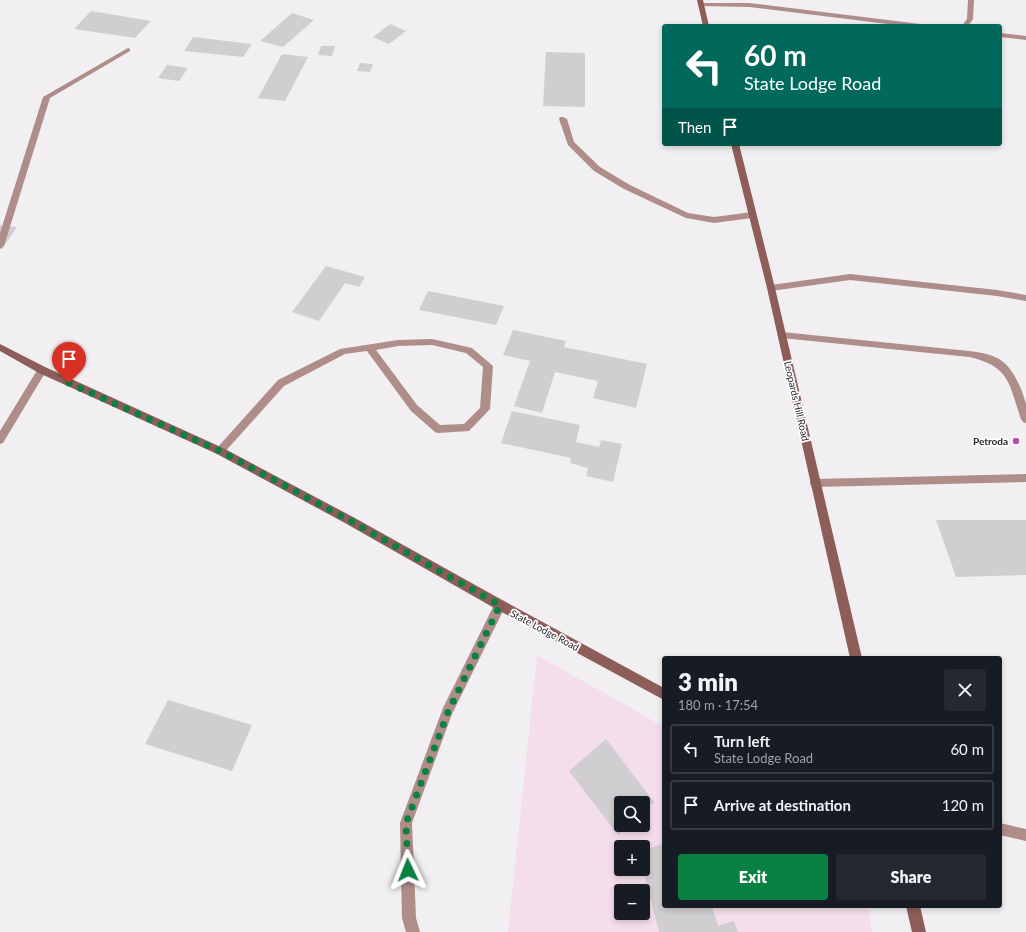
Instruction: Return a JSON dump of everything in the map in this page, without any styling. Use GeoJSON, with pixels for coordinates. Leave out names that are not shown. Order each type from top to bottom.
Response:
{"type":"FeatureCollection","features":[{"type":"Feature","properties":{"kind":"main road"},"geometry":{"type":"LineString","coordinates":[[701,2],[706,24]]}},
{"type":"Feature","properties":{"kind":"main road","name":"Leopards Hill Road"},"geometry":{"type":"LineString","coordinates":[[735,146],[771,288],[856,656]]}},
{"type":"Feature","properties":{"kind":"main road","name":"State Lodge Road"},"geometry":{"type":"LineString","coordinates":[[0,347],[42,370],[220,451],[349,520],[500,605],[662,693]]}},
{"type":"Feature","properties":{"kind":"main road"},"geometry":{"type":"LineString","coordinates":[[913,908],[919,932]]}},
{"type":"Feature","properties":{"kind":"street"},"geometry":{"type":"LineString","coordinates":[[966,24],[970,19],[971,0]]}},
{"type":"Feature","properties":{"kind":"street"},"geometry":{"type":"LineString","coordinates":[[701,2],[749,5],[904,24]]}},
{"type":"Feature","properties":{"kind":"street"},"geometry":{"type":"LineString","coordinates":[[1002,35],[1026,38]]}},
{"type":"Feature","properties":{"kind":"street"},"geometry":{"type":"LineString","coordinates":[[0,246],[47,97],[128,50]]}},
{"type":"Feature","properties":{"kind":"street"},"geometry":{"type":"LineString","coordinates":[[563,119],[571,143],[597,169],[627,187],[686,215],[714,220],[752,215]]}},
{"type":"Feature","properties":{"kind":"street"},"geometry":{"type":"LineString","coordinates":[[771,288],[850,277],[997,293],[1026,298]]}},
{"type":"Feature","properties":{"kind":"street"},"geometry":{"type":"LineString","coordinates":[[782,335],[969,354],[985,357],[999,364],[1012,381],[1026,419]]}},
{"type":"Feature","properties":{"kind":"street"},"geometry":{"type":"LineString","coordinates":[[220,451],[281,383],[343,351],[369,347],[398,343],[432,342],[469,350],[488,366],[485,409],[466,428],[438,429],[414,408],[369,347]]}},
{"type":"Feature","properties":{"kind":"street"},"geometry":{"type":"LineString","coordinates":[[0,440],[42,370]]}},
{"type":"Feature","properties":{"kind":"street"},"geometry":{"type":"LineString","coordinates":[[815,483],[1026,478]]}},
{"type":"Feature","properties":{"kind":"street"},"geometry":{"type":"LineString","coordinates":[[413,932],[409,918],[406,823],[448,712],[500,605]]}},
{"type":"Feature","properties":{"kind":"street"},"geometry":{"type":"LineString","coordinates":[[1002,829],[1026,835]]}},
{"type":"Feature","properties":{"kind":"shaded area"},"geometry":{"type":"Polygon","coordinates":[[[537,655],[662,726],[662,908],[868,908],[872,932],[508,932],[537,655]]]}},
{"type":"Feature","properties":{"kind":"building"},"geometry":{"type":"Polygon","coordinates":[[[91,11],[151,21],[135,38],[74,29],[91,11]]]}},
{"type":"Feature","properties":{"kind":"building"},"geometry":{"type":"Polygon","coordinates":[[[292,13],[314,20],[283,47],[260,41],[292,13]]]}},
{"type":"Feature","properties":{"kind":"building"},"geometry":{"type":"Polygon","coordinates":[[[390,24],[406,31],[389,44],[373,37],[390,24]]]}},
{"type":"Feature","properties":{"kind":"building"},"geometry":{"type":"Polygon","coordinates":[[[193,37],[252,44],[243,57],[184,51],[193,37]]]}},
{"type":"Feature","properties":{"kind":"building"},"geometry":{"type":"Polygon","coordinates":[[[321,46],[335,46],[332,56],[318,55],[321,46]]]}},
{"type":"Feature","properties":{"kind":"building"},"geometry":{"type":"Polygon","coordinates":[[[546,52],[585,53],[585,107],[543,106],[546,52]]]}},
{"type":"Feature","properties":{"kind":"building"},"geometry":{"type":"Polygon","coordinates":[[[282,54],[308,57],[285,101],[258,98],[282,54]]]}},
{"type":"Feature","properties":{"kind":"building"},"geometry":{"type":"Polygon","coordinates":[[[360,63],[373,64],[370,72],[357,71],[360,63]]]}},
{"type":"Feature","properties":{"kind":"building"},"geometry":{"type":"Polygon","coordinates":[[[167,65],[188,68],[179,81],[158,78],[167,65]]]}},
{"type":"Feature","properties":{"kind":"building"},"geometry":{"type":"Polygon","coordinates":[[[0,225],[17,227],[2,249],[0,248],[0,225]]]}},
{"type":"Feature","properties":{"kind":"building"},"geometry":{"type":"Polygon","coordinates":[[[326,266],[365,277],[359,287],[345,283],[319,321],[292,312],[326,266]]]}},
{"type":"Feature","properties":{"kind":"building"},"geometry":{"type":"Polygon","coordinates":[[[428,291],[504,306],[496,325],[419,310],[428,291]]]}},
{"type":"Feature","properties":{"kind":"building"},"geometry":{"type":"Polygon","coordinates":[[[513,330],[566,341],[564,347],[647,364],[636,408],[593,398],[598,381],[555,372],[542,413],[514,406],[530,361],[503,355],[513,330]]]}},
{"type":"Feature","properties":{"kind":"building"},"geometry":{"type":"Polygon","coordinates":[[[512,411],[580,425],[576,442],[599,447],[601,440],[622,444],[613,482],[586,476],[588,468],[570,463],[571,458],[501,443],[512,411]]]}},
{"type":"Feature","properties":{"kind":"building"},"geometry":{"type":"Polygon","coordinates":[[[936,520],[1026,520],[1026,575],[956,577],[936,520]]]}},
{"type":"Feature","properties":{"kind":"building"},"geometry":{"type":"Polygon","coordinates":[[[168,700],[252,725],[232,771],[145,744],[168,700]]]}},
{"type":"Feature","properties":{"kind":"building"},"geometry":{"type":"Polygon","coordinates":[[[606,739],[649,796],[614,796],[614,830],[569,771],[606,739]]]}},
{"type":"Feature","properties":{"kind":"building"},"geometry":{"type":"Polygon","coordinates":[[[650,797],[654,802],[650,806],[650,797]]]}},
{"type":"Feature","properties":{"kind":"building"},"geometry":{"type":"Polygon","coordinates":[[[662,845],[662,908],[713,908],[718,926],[734,921],[738,932],[659,932],[650,897],[650,884],[647,884],[645,876],[650,876],[650,848],[662,845]]]}},
{"type":"Feature","properties":{"kind":"place","name":"Petroda"},"geometry":{"type":"Point","coordinates":[1016,441]}},
{"type":"Feature","properties":{"kind":"route"},"geometry":{"type":"LineString","coordinates":[[69,383],[220,451],[349,520],[500,605],[448,712],[406,823],[408,870]]}}]}
